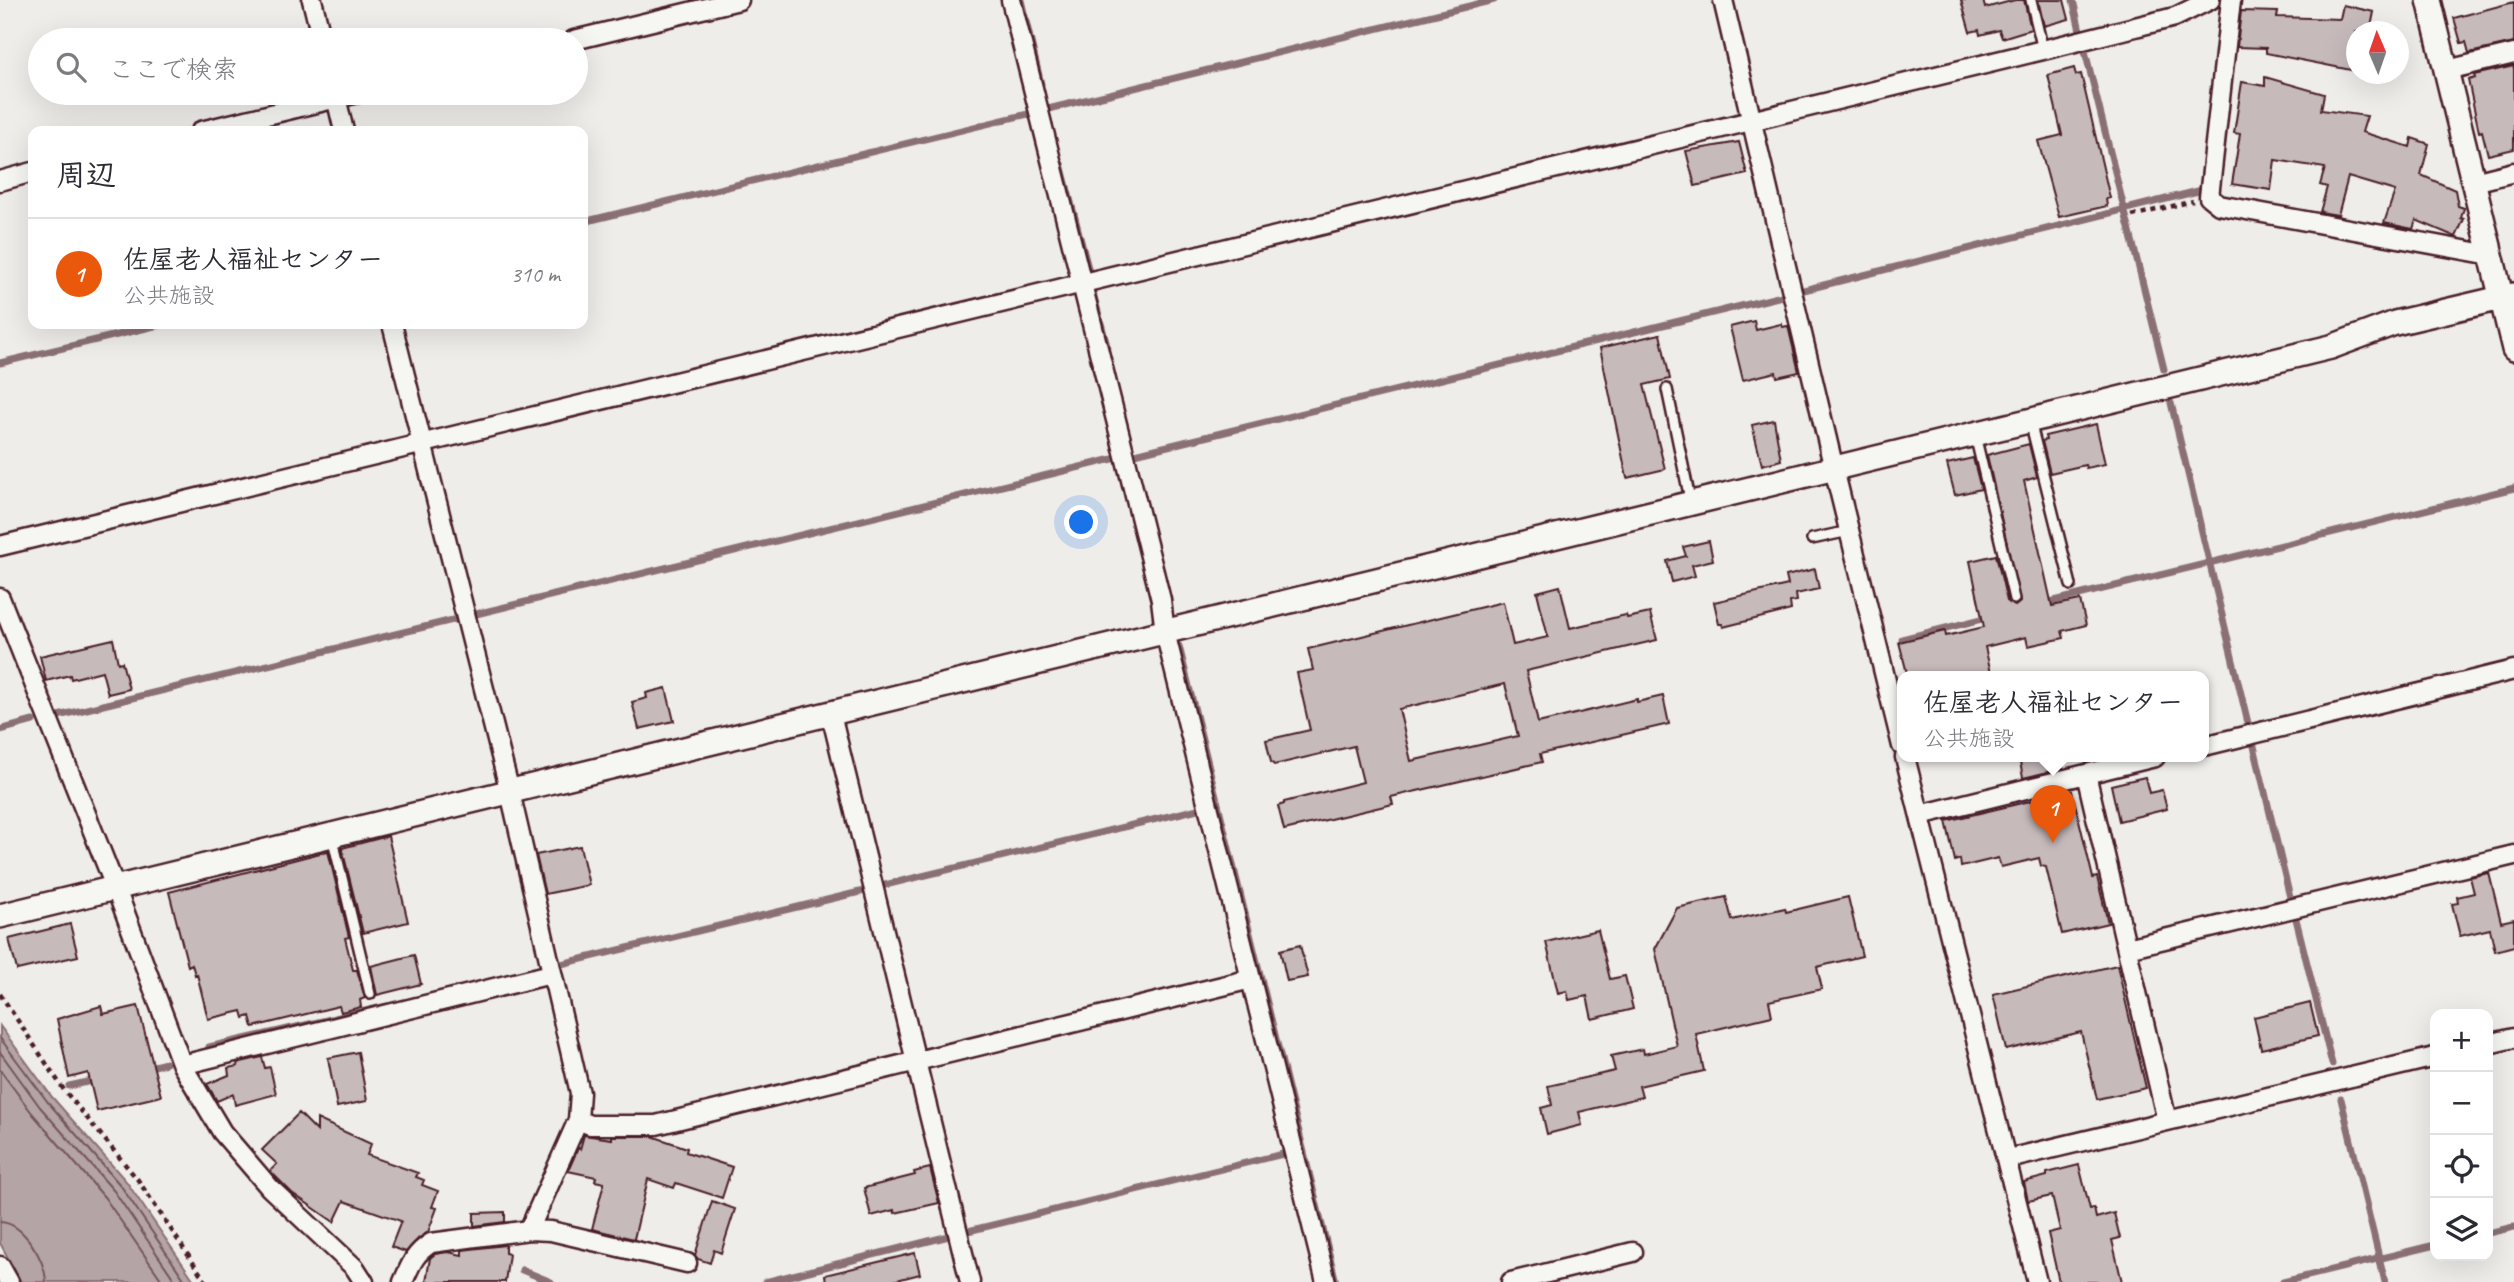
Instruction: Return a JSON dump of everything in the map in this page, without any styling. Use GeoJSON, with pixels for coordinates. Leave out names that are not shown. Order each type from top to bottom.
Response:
{"type":"FeatureCollection","features":[{"type":"Feature","properties":{"kind":"street"},"geometry":{"type":"LineString","coordinates":[[312,0],[319,28]]}},
{"type":"Feature","properties":{"kind":"street"},"geometry":{"type":"LineString","coordinates":[[588,37],[739,0]]}},
{"type":"Feature","properties":{"kind":"street"},"geometry":{"type":"LineString","coordinates":[[1011,0],[1161,600],[1165,632],[1326,1282]]}},
{"type":"Feature","properties":{"kind":"street"},"geometry":{"type":"LineString","coordinates":[[1723,0],[1897,726]]}},
{"type":"Feature","properties":{"kind":"street"},"geometry":{"type":"LineString","coordinates":[[0,546],[2043,50],[2175,17],[2210,0]]}},
{"type":"Feature","properties":{"kind":"street"},"geometry":{"type":"LineString","coordinates":[[2231,0],[2209,197],[2219,205],[2491,255]]}},
{"type":"Feature","properties":{"kind":"street"},"geometry":{"type":"LineString","coordinates":[[2429,0],[2491,255],[2508,296],[2514,349]]}},
{"type":"Feature","properties":{"kind":"street"},"geometry":{"type":"LineString","coordinates":[[2446,69],[2514,54]]}},
{"type":"Feature","properties":{"kind":"street"},"geometry":{"type":"LineString","coordinates":[[220,126],[298,105]]}},
{"type":"Feature","properties":{"kind":"street"},"geometry":{"type":"LineString","coordinates":[[338,105],[343,126]]}},
{"type":"Feature","properties":{"kind":"street"},"geometry":{"type":"LineString","coordinates":[[2474,182],[2514,172]]}},
{"type":"Feature","properties":{"kind":"street"},"geometry":{"type":"LineString","coordinates":[[0,181],[28,173]]}},
{"type":"Feature","properties":{"kind":"street"},"geometry":{"type":"LineString","coordinates":[[0,916],[2331,347],[2395,323],[2508,296]]}},
{"type":"Feature","properties":{"kind":"street"},"geometry":{"type":"LineString","coordinates":[[393,329],[510,792],[580,1093],[578,1120],[529,1230]]}},
{"type":"Feature","properties":{"kind":"street"},"geometry":{"type":"LineString","coordinates":[[0,598],[116,889],[182,1065],[222,1132],[270,1188],[355,1268],[364,1282]]}},
{"type":"Feature","properties":{"kind":"street"},"geometry":{"type":"LineString","coordinates":[[2209,745],[2514,670]]}},
{"type":"Feature","properties":{"kind":"street"},"geometry":{"type":"LineString","coordinates":[[831,714],[970,1282]]}},
{"type":"Feature","properties":{"kind":"street"},"geometry":{"type":"LineString","coordinates":[[1906,762],[2037,1282]]}},
{"type":"Feature","properties":{"kind":"street"},"geometry":{"type":"LineString","coordinates":[[1920,815],[2135,762]]}},
{"type":"Feature","properties":{"kind":"street"},"geometry":{"type":"LineString","coordinates":[[2086,774],[2167,1121]]}},
{"type":"Feature","properties":{"kind":"street"},"geometry":{"type":"LineString","coordinates":[[2127,948],[2514,855]]}},
{"type":"Feature","properties":{"kind":"street"},"geometry":{"type":"LineString","coordinates":[[182,1065],[551,974]]}},
{"type":"Feature","properties":{"kind":"street"},"geometry":{"type":"LineString","coordinates":[[578,1120],[590,1125],[656,1125],[1251,979]]}},
{"type":"Feature","properties":{"kind":"street"},"geometry":{"type":"LineString","coordinates":[[2493,1043],[2514,1038]]}},
{"type":"Feature","properties":{"kind":"street"},"geometry":{"type":"LineString","coordinates":[[2008,1159],[2430,1058]]}},
{"type":"Feature","properties":{"kind":"street"},"geometry":{"type":"LineString","coordinates":[[403,1282],[410,1262],[417,1252],[431,1243],[529,1230],[551,1231],[687,1263]]}},
{"type":"Feature","properties":{"kind":"street"},"geometry":{"type":"LineString","coordinates":[[1511,1282],[1633,1252]]}},
{"type":"Feature","properties":{"kind":"street"},"geometry":{"type":"LineString","coordinates":[[0,1266],[9,1282]]}},
{"type":"Feature","properties":{"kind":"lane"},"geometry":{"type":"LineString","coordinates":[[2031,0],[2043,50]]}},
{"type":"Feature","properties":{"kind":"lane"},"geometry":{"type":"LineString","coordinates":[[1667,389],[1691,504]]}},
{"type":"Feature","properties":{"kind":"lane"},"geometry":{"type":"LineString","coordinates":[[2030,421],[2071,585]]}},
{"type":"Feature","properties":{"kind":"lane"},"geometry":{"type":"LineString","coordinates":[[1975,435],[2014,599]]}},
{"type":"Feature","properties":{"kind":"lane"},"geometry":{"type":"LineString","coordinates":[[1812,539],[1849,531]]}},
{"type":"Feature","properties":{"kind":"lane"},"geometry":{"type":"LineString","coordinates":[[332,836],[370,994]]}},
{"type":"Feature","properties":{"kind":"path"},"geometry":{"type":"LineString","coordinates":[[2132,216],[2209,197]]}},
{"type":"Feature","properties":{"kind":"path"},"geometry":{"type":"LineString","coordinates":[[0,995],[64,1090],[138,1180],[206,1282]]}},
{"type":"Feature","properties":{"kind":"water"},"geometry":{"type":"Polygon","coordinates":[[[0,1026],[52,1097],[126,1181],[195,1282],[21,1282],[0,1243],[0,1026]]]}},
{"type":"Feature","properties":{"kind":"building"},"geometry":{"type":"Polygon","coordinates":[[[1961,0],[1983,0],[1985,8],[2024,0],[2031,29],[2002,38],[1999,30],[1980,35],[1979,30],[1970,32],[1961,0]]]}},
{"type":"Feature","properties":{"kind":"building"},"geometry":{"type":"Polygon","coordinates":[[[2038,0],[2064,0],[2069,19],[2044,26],[2038,0]]]}},
{"type":"Feature","properties":{"kind":"building"},"geometry":{"type":"Polygon","coordinates":[[[2514,2],[2514,43],[2469,53],[2466,42],[2461,43],[2454,18],[2514,2]]]}},
{"type":"Feature","properties":{"kind":"building"},"geometry":{"type":"Polygon","coordinates":[[[2343,5],[2374,12],[2372,21],[2346,21],[2346,69],[2266,53],[2266,48],[2237,47],[2241,11],[2278,12],[2277,17],[2340,19],[2343,5]]]}},
{"type":"Feature","properties":{"kind":"building"},"geometry":{"type":"Polygon","coordinates":[[[2514,66],[2514,149],[2488,155],[2482,131],[2479,132],[2468,80],[2475,78],[2474,75],[2514,66]]]}},
{"type":"Feature","properties":{"kind":"building"},"geometry":{"type":"Polygon","coordinates":[[[2074,68],[2076,75],[2081,74],[2110,198],[2106,199],[2107,206],[2059,217],[2038,141],[2062,135],[2048,75],[2074,68]]]}},
{"type":"Feature","properties":{"kind":"building"},"geometry":{"type":"Polygon","coordinates":[[[2265,77],[2324,94],[2321,110],[2367,116],[2362,132],[2410,147],[2412,138],[2429,144],[2421,175],[2455,190],[2458,206],[2464,208],[2461,218],[2464,219],[2456,237],[2416,220],[2413,229],[2384,223],[2395,191],[2348,177],[2338,215],[2320,212],[2327,187],[2320,185],[2325,168],[2275,160],[2271,190],[2232,184],[2240,134],[2234,133],[2242,82],[2265,86],[2265,77]]]}},
{"type":"Feature","properties":{"kind":"building"},"geometry":{"type":"Polygon","coordinates":[[[1739,142],[1747,174],[1695,186],[1686,151],[1739,142]]]}},
{"type":"Feature","properties":{"kind":"building"},"geometry":{"type":"Polygon","coordinates":[[[1754,321],[1756,330],[1781,324],[1782,327],[1788,326],[1799,372],[1777,377],[1776,372],[1743,380],[1730,327],[1754,321]]]}},
{"type":"Feature","properties":{"kind":"building"},"geometry":{"type":"Polygon","coordinates":[[[1660,334],[1670,379],[1644,385],[1665,469],[1627,478],[1600,348],[1660,334]]]}},
{"type":"Feature","properties":{"kind":"building"},"geometry":{"type":"Polygon","coordinates":[[[1774,420],[1781,460],[1762,465],[1752,425],[1774,420]]]}},
{"type":"Feature","properties":{"kind":"building"},"geometry":{"type":"Polygon","coordinates":[[[2096,424],[2105,464],[2086,468],[2085,465],[2050,473],[2042,441],[2046,440],[2045,436],[2096,424]]]}},
{"type":"Feature","properties":{"kind":"building"},"geometry":{"type":"Polygon","coordinates":[[[2029,444],[2037,477],[2024,481],[2052,606],[2080,600],[2086,625],[2062,631],[2064,638],[2028,646],[2026,637],[1985,647],[1991,671],[1906,671],[1899,642],[1945,631],[1946,636],[1984,627],[1970,561],[1996,555],[2007,601],[2015,606],[2020,602],[1987,455],[2029,444]]]}},
{"type":"Feature","properties":{"kind":"building"},"geometry":{"type":"Polygon","coordinates":[[[1973,458],[1981,489],[1955,495],[1947,464],[1973,458]]]}},
{"type":"Feature","properties":{"kind":"building"},"geometry":{"type":"Polygon","coordinates":[[[1709,541],[1713,560],[1692,565],[1695,576],[1672,582],[1667,561],[1686,556],[1683,547],[1709,541]]]}},
{"type":"Feature","properties":{"kind":"building"},"geometry":{"type":"Polygon","coordinates":[[[1815,569],[1819,589],[1796,594],[1797,601],[1790,602],[1791,610],[1723,627],[1719,624],[1714,602],[1788,585],[1786,576],[1815,569]]]}},
{"type":"Feature","properties":{"kind":"building"},"geometry":{"type":"Polygon","coordinates":[[[1560,586],[1570,628],[1626,615],[1627,618],[1650,613],[1657,640],[1526,671],[1538,723],[1637,699],[1637,702],[1663,696],[1669,724],[1540,754],[1542,762],[1391,797],[1393,804],[1284,830],[1278,806],[1284,802],[1363,782],[1354,746],[1274,765],[1271,762],[1266,740],[1310,730],[1297,673],[1313,670],[1308,649],[1503,602],[1513,645],[1548,637],[1537,592],[1560,586]],[[1505,684],[1399,709],[1411,761],[1518,736],[1505,684]]]}},
{"type":"Feature","properties":{"kind":"building"},"geometry":{"type":"Polygon","coordinates":[[[113,639],[118,663],[122,662],[129,689],[108,694],[102,671],[71,679],[70,675],[46,681],[40,656],[113,639]]]}},
{"type":"Feature","properties":{"kind":"building"},"geometry":{"type":"Polygon","coordinates":[[[666,688],[674,721],[639,729],[632,702],[647,698],[646,693],[666,688]]]}},
{"type":"Feature","properties":{"kind":"building"},"geometry":{"type":"Polygon","coordinates":[[[2020,762],[2050,762],[2052,771],[2023,778],[2020,762]]]}},
{"type":"Feature","properties":{"kind":"building"},"geometry":{"type":"Polygon","coordinates":[[[2145,777],[2149,793],[2162,790],[2167,809],[2119,821],[2111,785],[2145,777]]]}},
{"type":"Feature","properties":{"kind":"building"},"geometry":{"type":"Polygon","coordinates":[[[2072,791],[2093,878],[2097,877],[2108,923],[2062,934],[2046,867],[2041,866],[2039,858],[2001,867],[1998,858],[1961,867],[1960,859],[1955,861],[1946,821],[2072,791]]]}},
{"type":"Feature","properties":{"kind":"building"},"geometry":{"type":"Polygon","coordinates":[[[388,836],[408,922],[363,933],[342,848],[388,836]]]}},
{"type":"Feature","properties":{"kind":"building"},"geometry":{"type":"Polygon","coordinates":[[[580,846],[589,885],[545,894],[536,855],[580,846]]]}},
{"type":"Feature","properties":{"kind":"building"},"geometry":{"type":"Polygon","coordinates":[[[328,851],[349,937],[345,938],[353,970],[357,970],[365,998],[360,1000],[361,1007],[341,1012],[339,1006],[253,1027],[250,1016],[244,1018],[242,1011],[208,1019],[197,974],[195,975],[192,964],[188,966],[169,892],[328,851]]]}},
{"type":"Feature","properties":{"kind":"building"},"geometry":{"type":"Polygon","coordinates":[[[2489,873],[2501,922],[2514,919],[2514,946],[2495,951],[2490,929],[2460,936],[2452,904],[2458,903],[2457,897],[2474,893],[2470,877],[2489,873]]]}},
{"type":"Feature","properties":{"kind":"building"},"geometry":{"type":"Polygon","coordinates":[[[1726,897],[1732,920],[1785,908],[1786,912],[1848,897],[1862,956],[1817,967],[1822,989],[1769,1001],[1772,1016],[1696,1034],[1704,1071],[1639,1086],[1642,1097],[1579,1112],[1582,1125],[1547,1134],[1541,1108],[1552,1105],[1548,1086],[1615,1071],[1611,1056],[1643,1049],[1644,1054],[1677,1046],[1655,949],[1677,908],[1726,897]]]}},
{"type":"Feature","properties":{"kind":"building"},"geometry":{"type":"Polygon","coordinates":[[[70,924],[78,956],[17,970],[9,939],[70,924]]]}},
{"type":"Feature","properties":{"kind":"building"},"geometry":{"type":"Polygon","coordinates":[[[1598,930],[1610,979],[1625,976],[1633,1009],[1592,1019],[1587,996],[1569,1000],[1567,991],[1558,993],[1546,942],[1598,930]]]}},
{"type":"Feature","properties":{"kind":"building"},"geometry":{"type":"Polygon","coordinates":[[[1300,945],[1308,977],[1287,981],[1280,950],[1300,945]]]}},
{"type":"Feature","properties":{"kind":"building"},"geometry":{"type":"Polygon","coordinates":[[[414,955],[421,984],[377,995],[371,966],[414,955]]]}},
{"type":"Feature","properties":{"kind":"building"},"geometry":{"type":"Polygon","coordinates":[[[2117,965],[2146,1088],[2097,1099],[2081,1032],[2006,1050],[1993,994],[2117,965]]]}},
{"type":"Feature","properties":{"kind":"building"},"geometry":{"type":"Polygon","coordinates":[[[2310,1003],[2318,1036],[2261,1049],[2254,1017],[2310,1003]]]}},
{"type":"Feature","properties":{"kind":"building"},"geometry":{"type":"Polygon","coordinates":[[[101,1006],[103,1014],[138,1006],[161,1096],[97,1111],[88,1073],[69,1078],[57,1019],[101,1006]]]}},
{"type":"Feature","properties":{"kind":"building"},"geometry":{"type":"Polygon","coordinates":[[[358,1052],[367,1101],[337,1107],[328,1058],[358,1052]]]}},
{"type":"Feature","properties":{"kind":"building"},"geometry":{"type":"Polygon","coordinates":[[[262,1057],[265,1068],[270,1067],[276,1094],[235,1105],[233,1094],[217,1101],[207,1084],[229,1075],[228,1068],[238,1066],[237,1063],[262,1057]]]}},
{"type":"Feature","properties":{"kind":"building"},"geometry":{"type":"Polygon","coordinates":[[[299,1113],[317,1131],[317,1119],[371,1144],[367,1155],[418,1173],[416,1177],[424,1180],[422,1185],[438,1191],[432,1207],[437,1208],[428,1232],[406,1252],[391,1247],[401,1221],[344,1201],[334,1222],[292,1193],[270,1171],[277,1164],[262,1150],[299,1113]]]}},
{"type":"Feature","properties":{"kind":"building"},"geometry":{"type":"Polygon","coordinates":[[[584,1135],[612,1139],[612,1136],[652,1136],[687,1148],[686,1152],[732,1167],[722,1198],[676,1183],[674,1188],[648,1179],[634,1239],[592,1229],[604,1183],[595,1181],[596,1177],[568,1171],[584,1135]]]}},
{"type":"Feature","properties":{"kind":"building"},"geometry":{"type":"Polygon","coordinates":[[[2079,1165],[2090,1209],[2094,1208],[2096,1218],[2114,1213],[2120,1238],[2112,1240],[2122,1282],[2059,1282],[2048,1233],[2060,1230],[2052,1196],[2028,1201],[2024,1182],[2079,1165]]]}},
{"type":"Feature","properties":{"kind":"building"},"geometry":{"type":"Polygon","coordinates":[[[930,1168],[939,1203],[871,1216],[864,1188],[915,1175],[914,1172],[930,1168]]]}},
{"type":"Feature","properties":{"kind":"building"},"geometry":{"type":"Polygon","coordinates":[[[712,1201],[735,1209],[721,1253],[714,1250],[710,1263],[698,1259],[695,1255],[712,1201]]]}},
{"type":"Feature","properties":{"kind":"building"},"geometry":{"type":"Polygon","coordinates":[[[505,1212],[505,1222],[474,1226],[474,1213],[505,1212]]]}},
{"type":"Feature","properties":{"kind":"building"},"geometry":{"type":"Polygon","coordinates":[[[505,1245],[505,1253],[509,1254],[505,1282],[426,1282],[430,1258],[435,1254],[448,1252],[462,1255],[462,1250],[505,1245]]]}},
{"type":"Feature","properties":{"kind":"building"},"geometry":{"type":"Polygon","coordinates":[[[915,1253],[920,1274],[889,1282],[826,1282],[825,1275],[915,1253]]]}},
{"type":"Feature","properties":{"kind":"waterway"},"geometry":{"type":"LineString","coordinates":[[1021,0],[1041,84]]}},
{"type":"Feature","properties":{"kind":"waterway"},"geometry":{"type":"LineString","coordinates":[[1044,110],[1494,0]]}},
{"type":"Feature","properties":{"kind":"waterway"},"geometry":{"type":"LineString","coordinates":[[2073,0],[2081,35]]}},
{"type":"Feature","properties":{"kind":"waterway"},"geometry":{"type":"LineString","coordinates":[[2084,47],[2164,369]]}},
{"type":"Feature","properties":{"kind":"waterway"},"geometry":{"type":"LineString","coordinates":[[588,221],[1032,113]]}},
{"type":"Feature","properties":{"kind":"waterway"},"geometry":{"type":"LineString","coordinates":[[1061,164],[1089,272]]}},
{"type":"Feature","properties":{"kind":"waterway"},"geometry":{"type":"LineString","coordinates":[[1800,291],[2206,189]]}},
{"type":"Feature","properties":{"kind":"waterway"},"geometry":{"type":"LineString","coordinates":[[1093,293],[1107,346]]}},
{"type":"Feature","properties":{"kind":"waterway"},"geometry":{"type":"LineString","coordinates":[[1131,455],[1782,296]]}},
{"type":"Feature","properties":{"kind":"waterway"},"geometry":{"type":"LineString","coordinates":[[0,363],[142,329]]}},
{"type":"Feature","properties":{"kind":"waterway"},"geometry":{"type":"LineString","coordinates":[[2171,403],[2248,723]]}},
{"type":"Feature","properties":{"kind":"waterway"},"geometry":{"type":"LineString","coordinates":[[472,615],[1117,458]]}},
{"type":"Feature","properties":{"kind":"waterway"},"geometry":{"type":"LineString","coordinates":[[2042,604],[2514,488]]}},
{"type":"Feature","properties":{"kind":"waterway"},"geometry":{"type":"LineString","coordinates":[[1902,639],[1990,617]]}},
{"type":"Feature","properties":{"kind":"waterway"},"geometry":{"type":"LineString","coordinates":[[58,716],[457,619]]}},
{"type":"Feature","properties":{"kind":"waterway"},"geometry":{"type":"LineString","coordinates":[[1179,646],[1336,1282]]}},
{"type":"Feature","properties":{"kind":"waterway"},"geometry":{"type":"LineString","coordinates":[[0,730],[33,721]]}},
{"type":"Feature","properties":{"kind":"waterway"},"geometry":{"type":"LineString","coordinates":[[2253,742],[2292,906]]}},
{"type":"Feature","properties":{"kind":"waterway"},"geometry":{"type":"LineString","coordinates":[[881,886],[1202,808]]}},
{"type":"Feature","properties":{"kind":"waterway"},"geometry":{"type":"LineString","coordinates":[[557,965],[864,891]]}},
{"type":"Feature","properties":{"kind":"waterway"},"geometry":{"type":"LineString","coordinates":[[2296,919],[2332,1064]]}},
{"type":"Feature","properties":{"kind":"waterway"},"geometry":{"type":"LineString","coordinates":[[209,1047],[387,1006]]}},
{"type":"Feature","properties":{"kind":"waterway"},"geometry":{"type":"LineString","coordinates":[[146,1068],[166,1063]]}},
{"type":"Feature","properties":{"kind":"waterway"},"geometry":{"type":"LineString","coordinates":[[69,1086],[97,1080]]}},
{"type":"Feature","properties":{"kind":"waterway"},"geometry":{"type":"LineString","coordinates":[[2341,1099],[2385,1282]]}},
{"type":"Feature","properties":{"kind":"waterway"},"geometry":{"type":"LineString","coordinates":[[964,1232],[1287,1153]]}},
{"type":"Feature","properties":{"kind":"waterway"},"geometry":{"type":"LineString","coordinates":[[2493,1232],[2514,1227]]}},
{"type":"Feature","properties":{"kind":"waterway"},"geometry":{"type":"LineString","coordinates":[[765,1282],[949,1236]]}},
{"type":"Feature","properties":{"kind":"waterway"},"geometry":{"type":"LineString","coordinates":[[2283,1282],[2430,1246]]}},
{"type":"Feature","properties":{"kind":"waterway"},"geometry":{"type":"LineString","coordinates":[[522,1270],[551,1282]]}},
{"type":"Feature","properties":{"kind":"place","name":"佐屋老人福祉センター"},"geometry":{"type":"Point","coordinates":[2053,843]}}]}
